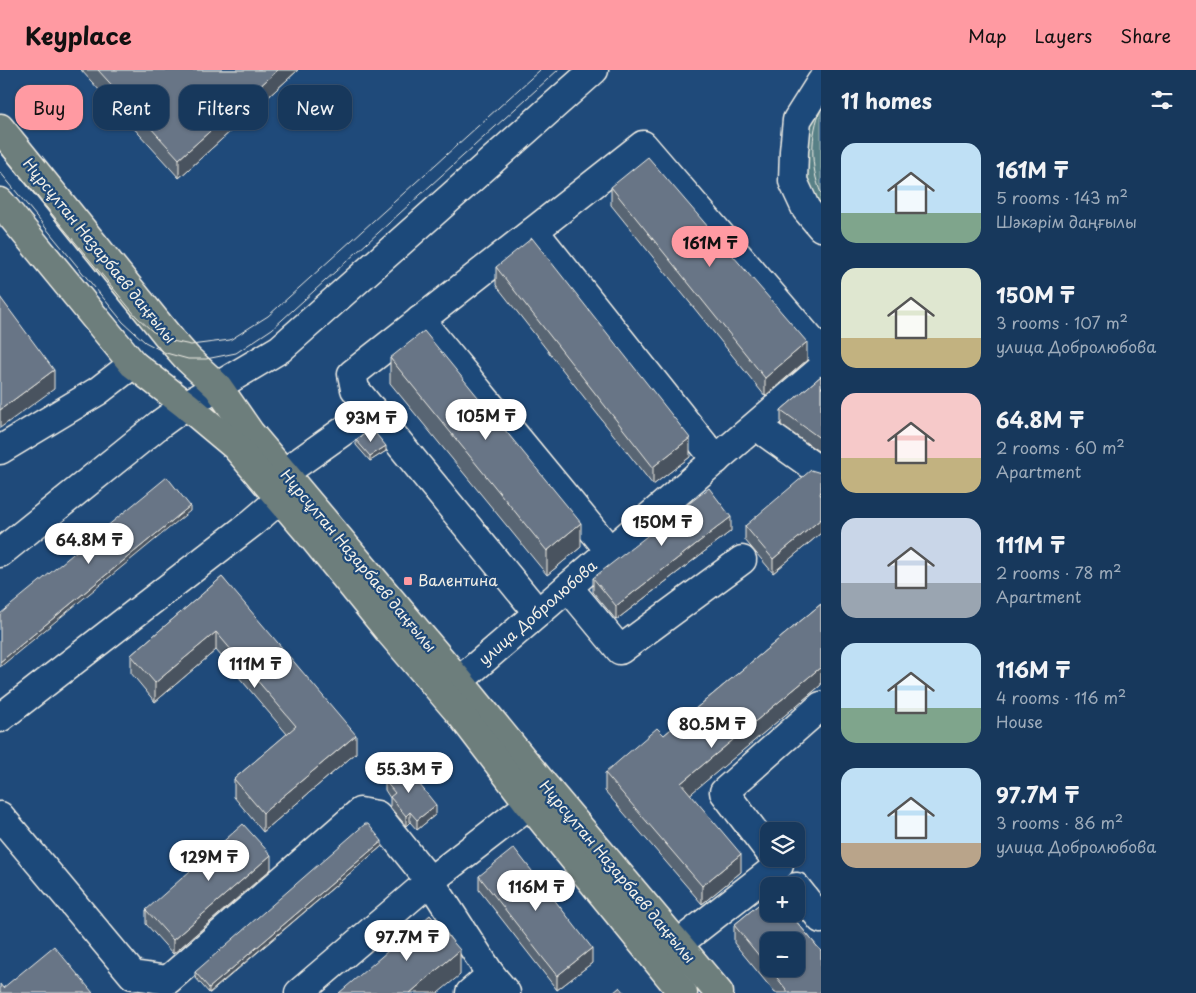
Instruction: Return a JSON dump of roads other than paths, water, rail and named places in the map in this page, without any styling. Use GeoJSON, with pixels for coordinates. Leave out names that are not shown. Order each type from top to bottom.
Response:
{"type":"FeatureCollection","features":[{"type":"Feature","properties":{"kind":"main road","name":"Нұрсұлтан Назарбаев даңғылы"},"geometry":{"type":"LineString","coordinates":[[0,128],[172,341],[188,359],[218,386],[250,433],[282,486],[388,630],[462,716],[678,944],[719,993]]}},
{"type":"Feature","properties":{"kind":"main road","name":"Нұрсұлтан Назарбаев даңғылы"},"geometry":{"type":"LineString","coordinates":[[0,202],[133,364],[186,404],[282,486],[460,681],[539,798],[683,993]]}},
{"type":"Feature","properties":{"kind":"street"},"geometry":{"type":"LineString","coordinates":[[0,554],[186,404],[280,349],[594,70]]}},
{"type":"Feature","properties":{"kind":"street"},"geometry":{"type":"LineString","coordinates":[[821,82],[797,120],[793,181],[806,209],[821,227]]}},
{"type":"Feature","properties":{"kind":"street"},"geometry":{"type":"LineString","coordinates":[[538,613],[355,389],[352,374],[643,145],[821,352]]}},
{"type":"Feature","properties":{"kind":"street"},"geometry":{"type":"LineString","coordinates":[[534,231],[716,460]]}},
{"type":"Feature","properties":{"kind":"street"},"geometry":{"type":"LineString","coordinates":[[420,320],[610,551]]}},
{"type":"Feature","properties":{"kind":"street"},"geometry":{"type":"LineString","coordinates":[[0,450],[98,390],[133,364]]}},
{"type":"Feature","properties":{"kind":"street","name":"улица Добролюбова"},"geometry":{"type":"LineString","coordinates":[[460,681],[821,369]]}},
{"type":"Feature","properties":{"kind":"street"},"geometry":{"type":"LineString","coordinates":[[0,718],[252,524],[282,486],[373,410]]}},
{"type":"Feature","properties":{"kind":"street"},"geometry":{"type":"LineString","coordinates":[[766,433],[821,472]]}},
{"type":"Feature","properties":{"kind":"street"},"geometry":{"type":"LineString","coordinates":[[568,587],[620,650],[742,560]]}},
{"type":"Feature","properties":{"kind":"street"},"geometry":{"type":"LineString","coordinates":[[760,840],[724,792],[821,706]]}},
{"type":"Feature","properties":{"kind":"street"},"geometry":{"type":"LineString","coordinates":[[299,993],[430,881],[539,798]]}},
{"type":"Feature","properties":{"kind":"street"},"geometry":{"type":"LineString","coordinates":[[0,816],[133,975],[174,986],[360,812],[377,815],[430,881],[499,984],[470,993]]}},
{"type":"Feature","properties":{"kind":"street"},"geometry":{"type":"LineString","coordinates":[[678,944],[764,867]]}},
{"type":"Feature","properties":{"kind":"street"},"geometry":{"type":"LineString","coordinates":[[781,867],[788,877]]}},
{"type":"Feature","properties":{"kind":"street"},"geometry":{"type":"LineString","coordinates":[[805,899],[821,919]]}},
{"type":"Feature","properties":{"kind":"tram line"},"geometry":{"type":"LineString","coordinates":[[0,151],[136,316],[152,331],[172,341],[191,345],[230,340],[268,316],[540,70]]}},
{"type":"Feature","properties":{"kind":"tram line"},"geometry":{"type":"LineString","coordinates":[[0,172],[123,322],[145,342],[166,353],[188,359],[206,359],[236,353],[272,329],[558,70]]}},
{"type":"Feature","properties":{"kind":"tram line"},"geometry":{"type":"LineString","coordinates":[[821,109],[813,140],[813,162],[821,193]]}},
{"type":"Feature","properties":{"kind":"place","name":"Валентина"},"geometry":{"type":"Point","coordinates":[408,581]}}]}
